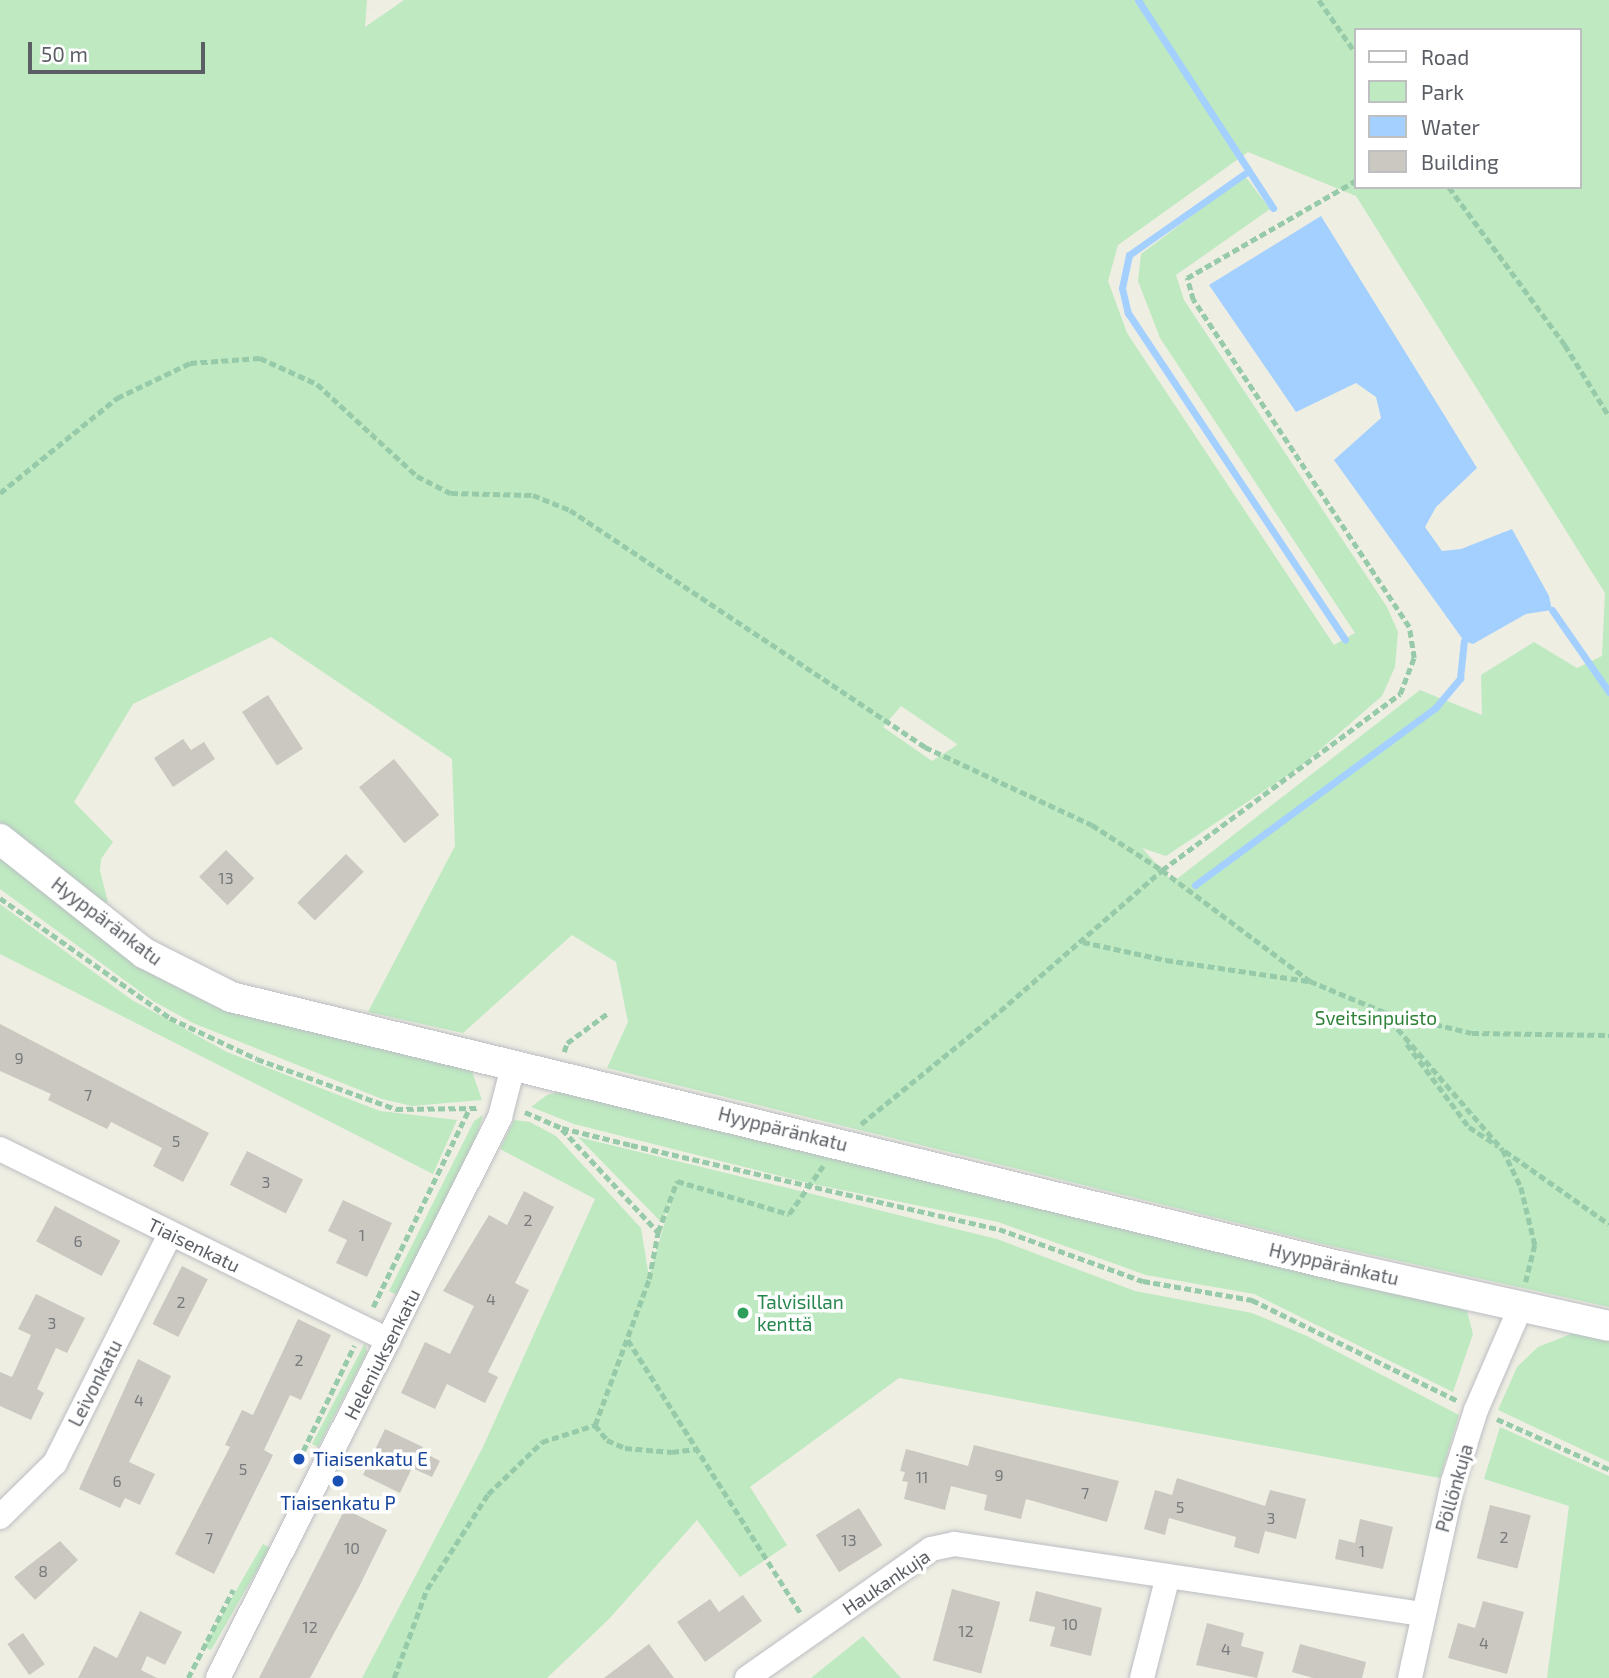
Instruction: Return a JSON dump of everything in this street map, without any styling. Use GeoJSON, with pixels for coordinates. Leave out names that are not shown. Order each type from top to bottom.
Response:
{"type":"FeatureCollection","features":[{"type":"Feature","properties":{"kind":"street","name":"Hyyppäränkatu"},"geometry":{"type":"LineString","coordinates":[[0,839],[144,953],[231,997],[558,1073],[1343,1267],[1609,1326]]}},
{"type":"Feature","properties":{"kind":"street","name":"Heleniuksenkatu"},"geometry":{"type":"LineString","coordinates":[[218,1678],[503,1109],[514,1063]]}},
{"type":"Feature","properties":{"kind":"street","name":"Tiaisenkatu"},"geometry":{"type":"LineString","coordinates":[[0,1149],[389,1340]]}},
{"type":"Feature","properties":{"kind":"street","name":"Leivonkatu"},"geometry":{"type":"LineString","coordinates":[[0,1517],[55,1463],[170,1234]]}},
{"type":"Feature","properties":{"kind":"street","name":"Pöllönkuja"},"geometry":{"type":"LineString","coordinates":[[1410,1678],[1421,1614],[1453,1482],[1476,1410],[1521,1306]]}},
{"type":"Feature","properties":{"kind":"street","name":"Haukankuja"},"geometry":{"type":"LineString","coordinates":[[747,1678],[932,1549],[954,1544],[1421,1614]]}},
{"type":"Feature","properties":{"kind":"street"},"geometry":{"type":"LineString","coordinates":[[1142,1678],[1168,1576]]}},
{"type":"Feature","properties":{"kind":"path"},"geometry":{"type":"LineString","coordinates":[[1319,0],[1354,51]]}},
{"type":"Feature","properties":{"kind":"path"},"geometry":{"type":"LineString","coordinates":[[596,1424],[612,1373],[628,1340],[649,1279],[658,1232],[677,1181],[789,1214],[838,1142],[1082,942],[1163,870],[1400,694],[1414,658],[1409,627],[1193,300],[1187,278],[1354,182]]}},
{"type":"Feature","properties":{"kind":"path"},"geometry":{"type":"LineString","coordinates":[[1450,189],[1565,345],[1609,416]]}},
{"type":"Feature","properties":{"kind":"path"},"geometry":{"type":"LineString","coordinates":[[0,493],[117,398],[190,363],[260,358],[317,384],[417,477],[451,493],[533,495],[570,510],[925,747],[1092,825],[1163,870],[1310,981],[1384,1012],[1472,1033],[1609,1035]]}},
{"type":"Feature","properties":{"kind":"path"},"geometry":{"type":"LineString","coordinates":[[0,898],[170,1018],[213,1039],[396,1109],[503,1109],[562,1128],[999,1229],[1143,1282],[1252,1300],[1476,1410],[1609,1469]]}},
{"type":"Feature","properties":{"kind":"path"},"geometry":{"type":"LineString","coordinates":[[1082,942],[1166,960],[1310,981]]}},
{"type":"Feature","properties":{"kind":"path"},"geometry":{"type":"LineString","coordinates":[[1384,1012],[1503,1150],[1521,1187],[1535,1245],[1521,1306]]}},
{"type":"Feature","properties":{"kind":"path"},"geometry":{"type":"LineString","coordinates":[[1384,1012],[1469,1126],[1609,1224]]}},
{"type":"Feature","properties":{"kind":"path"},"geometry":{"type":"LineString","coordinates":[[558,1073],[567,1043],[608,1013]]}},
{"type":"Feature","properties":{"kind":"path"},"geometry":{"type":"LineString","coordinates":[[299,1459],[469,1109]]}},
{"type":"Feature","properties":{"kind":"path"},"geometry":{"type":"LineString","coordinates":[[562,1128],[658,1232]]}},
{"type":"Feature","properties":{"kind":"path"},"geometry":{"type":"LineString","coordinates":[[628,1340],[813,1633]]}},
{"type":"Feature","properties":{"kind":"path"},"geometry":{"type":"LineString","coordinates":[[596,1424],[607,1440],[625,1448],[672,1452],[696,1449]]}},
{"type":"Feature","properties":{"kind":"path"},"geometry":{"type":"LineString","coordinates":[[394,1678],[427,1589],[488,1494],[542,1442],[596,1424]]}},
{"type":"Feature","properties":{"kind":"path"},"geometry":{"type":"LineString","coordinates":[[188,1678],[239,1578]]}},
{"type":"Feature","properties":{"kind":"green space","name":"Sveitsinpuisto"},"geometry":{"type":"Polygon","coordinates":[[[0,0],[367,0],[365,27],[404,0],[1609,0],[1609,1307],[1327,1245],[607,1068],[628,1022],[616,962],[572,935],[463,1033],[368,1012],[455,846],[452,759],[271,637],[133,704],[74,802],[113,842],[101,859],[100,871],[108,902],[97,904],[0,823],[0,0]],[[1248,152],[1118,245],[1108,281],[1127,333],[1334,645],[1355,633],[1160,338],[1138,281],[1141,254],[1245,176],[1270,209],[1176,275],[1184,300],[1387,607],[1398,632],[1395,667],[1382,696],[1300,767],[1166,856],[1142,848],[1173,882],[1420,690],[1482,715],[1481,675],[1534,642],[1577,668],[1602,656],[1605,593],[1356,196],[1248,152]],[[901,706],[883,727],[932,761],[957,745],[957,744],[901,706]]]}},
{"type":"Feature","properties":{"kind":"green space"},"geometry":{"type":"Polygon","coordinates":[[[0,855],[140,964],[470,1066],[482,1100],[412,1106],[382,1099],[193,1023],[153,1001],[0,889],[0,855]]]}},
{"type":"Feature","properties":{"kind":"green space"},"geometry":{"type":"Polygon","coordinates":[[[0,904],[132,1000],[227,1052],[380,1111],[457,1120],[433,1174],[0,954],[0,904]]]}},
{"type":"Feature","properties":{"kind":"green space"},"geometry":{"type":"Polygon","coordinates":[[[562,1091],[1450,1305],[1467,1311],[1473,1334],[1453,1392],[1254,1294],[1146,1275],[998,1222],[808,1183],[574,1124],[531,1107],[547,1095],[562,1091]]]}},
{"type":"Feature","properties":{"kind":"green space"},"geometry":{"type":"Polygon","coordinates":[[[483,1115],[476,1138],[397,1295],[389,1291],[474,1121],[483,1115]]]}},
{"type":"Feature","properties":{"kind":"green space"},"geometry":{"type":"Polygon","coordinates":[[[514,1120],[530,1122],[556,1136],[641,1228],[649,1277],[673,1194],[662,1223],[578,1137],[997,1239],[1135,1291],[1252,1313],[1307,1336],[1459,1415],[1440,1478],[899,1378],[750,1487],[787,1545],[740,1577],[697,1520],[609,1619],[547,1678],[362,1678],[483,1447],[595,1199],[500,1149],[514,1120]]]}},
{"type":"Feature","properties":{"kind":"green space"},"geometry":{"type":"Polygon","coordinates":[[[1581,1330],[1609,1338],[1609,1462],[1498,1410],[1517,1367],[1538,1347],[1581,1330]]]}},
{"type":"Feature","properties":{"kind":"green space"},"geometry":{"type":"Polygon","coordinates":[[[365,1343],[367,1352],[318,1447],[312,1444],[365,1343]]]}},
{"type":"Feature","properties":{"kind":"green space"},"geometry":{"type":"Polygon","coordinates":[[[1500,1427],[1609,1476],[1609,1678],[1547,1678],[1569,1506],[1484,1479],[1500,1427]]]}},
{"type":"Feature","properties":{"kind":"green space"},"geometry":{"type":"Polygon","coordinates":[[[263,1544],[270,1548],[211,1650],[204,1646],[263,1544]]]}},
{"type":"Feature","properties":{"kind":"green space"},"geometry":{"type":"Polygon","coordinates":[[[863,1636],[901,1678],[811,1678],[863,1636]]]}},
{"type":"Feature","properties":{"kind":"water"},"geometry":{"type":"Polygon","coordinates":[[[1321,216],[1477,468],[1436,507],[1425,527],[1442,551],[1461,549],[1512,529],[1549,596],[1552,610],[1526,614],[1473,644],[1464,641],[1334,460],[1381,418],[1376,397],[1356,383],[1296,412],[1209,285],[1321,216]]]}},
{"type":"Feature","properties":{"kind":"building"},"geometry":{"type":"Polygon","coordinates":[[[268,695],[303,749],[277,766],[242,712],[268,695]]]}},
{"type":"Feature","properties":{"kind":"building"},"geometry":{"type":"Polygon","coordinates":[[[183,739],[191,750],[204,742],[215,759],[173,787],[154,758],[183,739]]]}},
{"type":"Feature","properties":{"kind":"building"},"geometry":{"type":"Polygon","coordinates":[[[394,759],[439,815],[404,843],[359,787],[394,759]]]}},
{"type":"Feature","properties":{"kind":"building"},"geometry":{"type":"Polygon","coordinates":[[[226,850],[254,878],[227,905],[199,877],[226,850]]]}},
{"type":"Feature","properties":{"kind":"building"},"geometry":{"type":"Polygon","coordinates":[[[346,854],[364,872],[315,920],[297,903],[346,854]]]}},
{"type":"Feature","properties":{"kind":"building"},"geometry":{"type":"Polygon","coordinates":[[[0,1024],[209,1133],[183,1182],[153,1166],[162,1148],[111,1122],[107,1129],[48,1100],[51,1094],[0,1071],[0,1024]]]}},
{"type":"Feature","properties":{"kind":"building"},"geometry":{"type":"Polygon","coordinates":[[[247,1151],[303,1180],[286,1213],[230,1185],[247,1151]]]}},
{"type":"Feature","properties":{"kind":"building"},"geometry":{"type":"Polygon","coordinates":[[[524,1191],[554,1207],[515,1283],[529,1290],[488,1372],[498,1377],[485,1403],[447,1384],[435,1409],[401,1393],[425,1342],[450,1354],[474,1306],[443,1291],[489,1215],[507,1225],[524,1191]]]}},
{"type":"Feature","properties":{"kind":"building"},"geometry":{"type":"Polygon","coordinates":[[[343,1200],[392,1223],[367,1277],[336,1263],[347,1240],[328,1231],[343,1200]]]}},
{"type":"Feature","properties":{"kind":"building"},"geometry":{"type":"Polygon","coordinates":[[[55,1206],[120,1241],[102,1276],[36,1241],[55,1206]]]}},
{"type":"Feature","properties":{"kind":"building"},"geometry":{"type":"Polygon","coordinates":[[[182,1266],[208,1279],[178,1337],[152,1324],[182,1266]]]}},
{"type":"Feature","properties":{"kind":"building"},"geometry":{"type":"Polygon","coordinates":[[[36,1294],[85,1318],[67,1353],[56,1348],[37,1389],[44,1393],[31,1420],[0,1406],[0,1372],[12,1377],[31,1335],[18,1329],[36,1294]]]}},
{"type":"Feature","properties":{"kind":"building"},"geometry":{"type":"Polygon","coordinates":[[[298,1319],[331,1335],[301,1400],[290,1395],[264,1450],[273,1455],[214,1574],[175,1554],[230,1447],[225,1445],[242,1410],[253,1415],[298,1319]]]}},
{"type":"Feature","properties":{"kind":"building"},"geometry":{"type":"Polygon","coordinates":[[[138,1359],[171,1376],[129,1462],[155,1474],[140,1505],[125,1498],[120,1508],[79,1489],[138,1359]]]}},
{"type":"Feature","properties":{"kind":"building"},"geometry":{"type":"Polygon","coordinates":[[[385,1429],[423,1447],[421,1451],[440,1461],[432,1477],[412,1468],[400,1493],[363,1475],[385,1429]]]}},
{"type":"Feature","properties":{"kind":"building"},"geometry":{"type":"Polygon","coordinates":[[[974,1445],[1119,1481],[1107,1522],[1026,1499],[1021,1519],[984,1510],[987,1495],[951,1486],[945,1510],[904,1499],[908,1482],[902,1481],[905,1472],[900,1471],[906,1449],[968,1466],[974,1445]]]}},
{"type":"Feature","properties":{"kind":"building"},"geometry":{"type":"Polygon","coordinates":[[[1177,1478],[1265,1506],[1270,1490],[1306,1499],[1296,1539],[1265,1531],[1259,1554],[1234,1547],[1236,1537],[1169,1518],[1165,1535],[1144,1529],[1155,1490],[1172,1495],[1177,1478]]]}},
{"type":"Feature","properties":{"kind":"building"},"geometry":{"type":"Polygon","coordinates":[[[1490,1505],[1531,1515],[1517,1569],[1477,1558],[1490,1505]]]}},
{"type":"Feature","properties":{"kind":"building"},"geometry":{"type":"Polygon","coordinates":[[[859,1508],[882,1545],[839,1572],[816,1535],[859,1508]]]}},
{"type":"Feature","properties":{"kind":"building"},"geometry":{"type":"Polygon","coordinates":[[[345,1509],[387,1530],[359,1587],[310,1678],[259,1678],[345,1509]]]}},
{"type":"Feature","properties":{"kind":"building"},"geometry":{"type":"Polygon","coordinates":[[[1360,1519],[1393,1527],[1383,1569],[1335,1559],[1339,1539],[1355,1543],[1360,1519]]]}},
{"type":"Feature","properties":{"kind":"building"},"geometry":{"type":"Polygon","coordinates":[[[60,1541],[78,1560],[35,1600],[14,1577],[60,1541]]]}},
{"type":"Feature","properties":{"kind":"building"},"geometry":{"type":"Polygon","coordinates":[[[952,1589],[1000,1602],[981,1673],[933,1660],[952,1589]]]}},
{"type":"Feature","properties":{"kind":"building"},"geometry":{"type":"Polygon","coordinates":[[[1036,1591],[1102,1608],[1091,1656],[1050,1646],[1055,1627],[1029,1621],[1036,1591]]]}},
{"type":"Feature","properties":{"kind":"building"},"geometry":{"type":"Polygon","coordinates":[[[743,1595],[762,1621],[705,1662],[677,1622],[710,1599],[719,1612],[743,1595]]]}},
{"type":"Feature","properties":{"kind":"building"},"geometry":{"type":"Polygon","coordinates":[[[1483,1601],[1524,1612],[1507,1674],[1448,1658],[1458,1623],[1475,1628],[1483,1601]]]}},
{"type":"Feature","properties":{"kind":"building"},"geometry":{"type":"Polygon","coordinates":[[[140,1611],[182,1632],[165,1665],[147,1656],[141,1670],[157,1678],[78,1678],[94,1646],[117,1658],[140,1611]]]}},
{"type":"Feature","properties":{"kind":"building"},"geometry":{"type":"Polygon","coordinates":[[[1207,1623],[1244,1633],[1241,1646],[1264,1652],[1257,1678],[1196,1665],[1207,1623]]]}},
{"type":"Feature","properties":{"kind":"building"},"geometry":{"type":"Polygon","coordinates":[[[23,1633],[45,1664],[29,1675],[7,1644],[23,1633]]]}},
{"type":"Feature","properties":{"kind":"building"},"geometry":{"type":"Polygon","coordinates":[[[649,1644],[674,1678],[604,1678],[649,1644]]]}},
{"type":"Feature","properties":{"kind":"building"},"geometry":{"type":"Polygon","coordinates":[[[1300,1644],[1366,1662],[1362,1678],[1313,1678],[1292,1672],[1300,1644]]]}},
{"type":"Feature","properties":{"kind":"waterway"},"geometry":{"type":"LineString","coordinates":[[1138,0],[1273,208]]}},
{"type":"Feature","properties":{"kind":"waterway"},"geometry":{"type":"LineString","coordinates":[[1247,172],[1129,255],[1122,288],[1128,313],[1345,640]]}},
{"type":"Feature","properties":{"kind":"waterway"},"geometry":{"type":"LineString","coordinates":[[1552,610],[1609,692]]}},
{"type":"Feature","properties":{"kind":"waterway"},"geometry":{"type":"LineString","coordinates":[[1195,885],[1436,707],[1460,678],[1464,641]]}},
{"type":"Feature","properties":{"kind":"place","name":"Talvisillan kenttä"},"geometry":{"type":"Point","coordinates":[743,1313]}},
{"type":"Feature","properties":{"kind":"place","name":"Tiaisenkatu E"},"geometry":{"type":"Point","coordinates":[299,1459]}},
{"type":"Feature","properties":{"kind":"place","name":"Tiaisenkatu P"},"geometry":{"type":"Point","coordinates":[338,1481]}}]}
